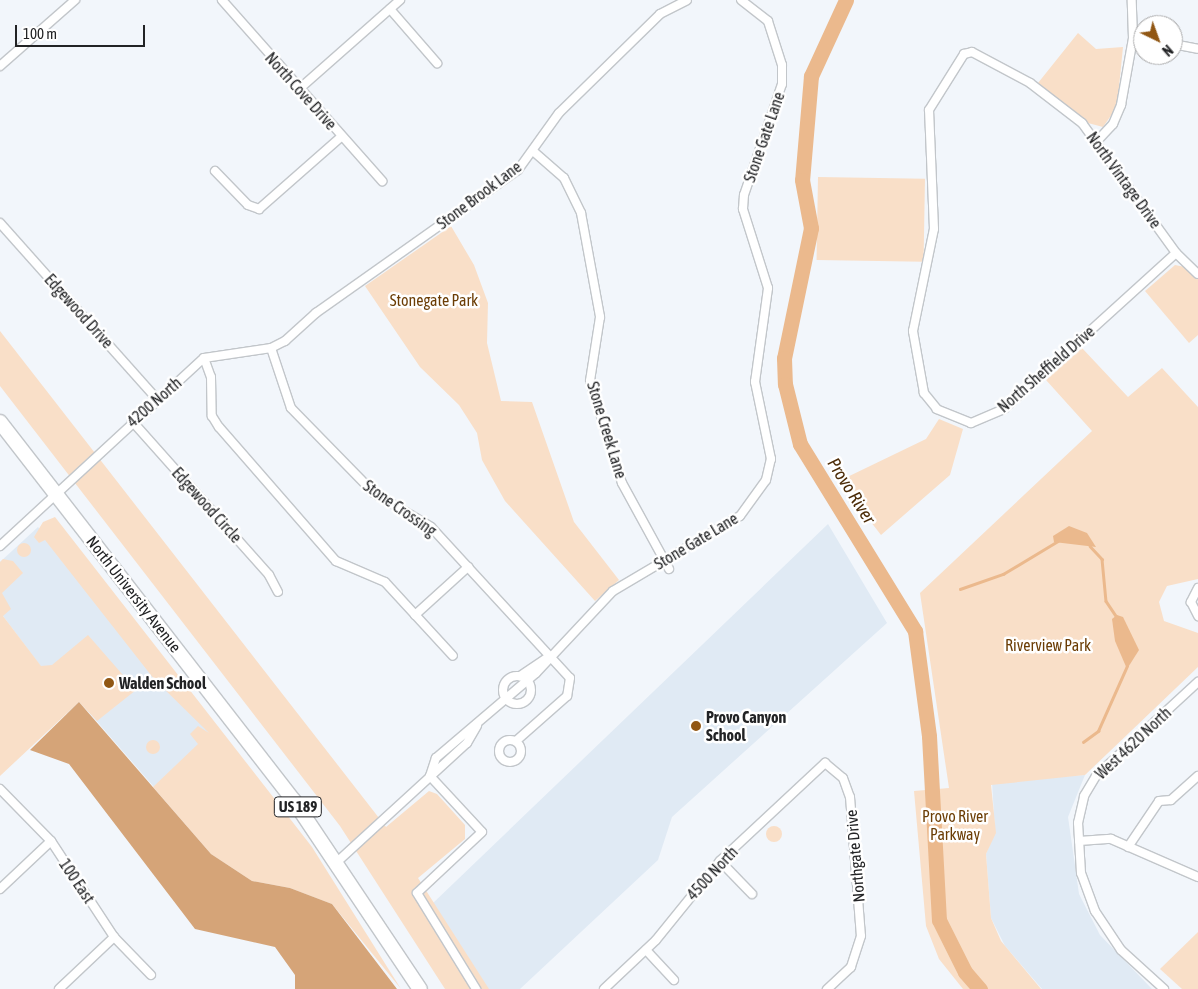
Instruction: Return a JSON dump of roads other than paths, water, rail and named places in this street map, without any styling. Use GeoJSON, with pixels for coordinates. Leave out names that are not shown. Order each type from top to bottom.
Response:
{"type":"FeatureCollection","features":[{"type":"Feature","properties":{"kind":"highway","name":"North University Avenue"},"geometry":{"type":"LineString","coordinates":[[0,422],[337,862],[420,989]]}},
{"type":"Feature","properties":{"kind":"street"},"geometry":{"type":"LineString","coordinates":[[0,66],[76,0]]}},
{"type":"Feature","properties":{"kind":"street","name":"North Cove Drive"},"geometry":{"type":"LineString","coordinates":[[222,0],[298,90],[382,181]]}},
{"type":"Feature","properties":{"kind":"street"},"geometry":{"type":"LineString","coordinates":[[298,90],[400,0]]}},
{"type":"Feature","properties":{"kind":"street","name":"Stone Brook Lane"},"geometry":{"type":"LineString","coordinates":[[272,348],[518,170],[559,112],[660,14],[687,0]]}},
{"type":"Feature","properties":{"kind":"street","name":"Stone Gate Lane"},"geometry":{"type":"LineString","coordinates":[[337,862],[467,743],[479,724],[507,699],[523,679],[550,656],[613,591],[740,516],[766,480],[771,459],[755,382],[768,288],[743,210],[744,195],[782,84],[782,65],[768,21],[741,0]]}},
{"type":"Feature","properties":{"kind":"street"},"geometry":{"type":"LineString","coordinates":[[1098,140],[1118,114],[1133,38],[1132,0]]}},
{"type":"Feature","properties":{"kind":"street"},"geometry":{"type":"LineString","coordinates":[[390,9],[437,63]]}},
{"type":"Feature","properties":{"kind":"street"},"geometry":{"type":"LineString","coordinates":[[1183,46],[1198,49]]}},
{"type":"Feature","properties":{"kind":"street","name":"North Vintage Drive"},"geometry":{"type":"LineString","coordinates":[[964,54],[972,52],[1030,83],[1063,106],[1098,140],[1176,252],[1198,274]]}},
{"type":"Feature","properties":{"kind":"street","name":"North Sheffield Drive"},"geometry":{"type":"LineString","coordinates":[[964,54],[929,110],[934,229],[913,331],[924,393],[936,409],[971,423],[1004,409],[1176,252]]}},
{"type":"Feature","properties":{"kind":"street"},"geometry":{"type":"LineString","coordinates":[[215,171],[248,205],[259,209],[342,137]]}},
{"type":"Feature","properties":{"kind":"street","name":"Stone Creek Lane"},"geometry":{"type":"LineString","coordinates":[[533,151],[564,178],[581,213],[600,317],[590,381],[622,483],[669,569]]}},
{"type":"Feature","properties":{"kind":"street","name":"Edgewood Drive"},"geometry":{"type":"LineString","coordinates":[[0,223],[157,399]]}},
{"type":"Feature","properties":{"kind":"street"},"geometry":{"type":"LineString","coordinates":[[272,348],[204,358],[211,377],[212,416],[336,561],[374,575],[415,614],[453,656]]}},
{"type":"Feature","properties":{"kind":"street","name":"Stone Crossing"},"geometry":{"type":"LineString","coordinates":[[272,348],[291,408],[369,488],[431,527],[550,656],[572,687],[516,742]]}},
{"type":"Feature","properties":{"kind":"street","name":"4200 North"},"geometry":{"type":"LineString","coordinates":[[0,546],[132,421],[204,358]]}},
{"type":"Feature","properties":{"kind":"street","name":"Edgewood Circle"},"geometry":{"type":"LineString","coordinates":[[132,421],[269,575],[278,592]]}},
{"type":"Feature","properties":{"kind":"street"},"geometry":{"type":"LineString","coordinates":[[415,614],[468,568]]}},
{"type":"Feature","properties":{"kind":"street"},"geometry":{"type":"LineString","coordinates":[[1198,588],[1192,602],[1198,616]]}},
{"type":"Feature","properties":{"kind":"street","name":"Stone Gate Lane"},"geometry":{"type":"LineString","coordinates":[[507,699],[502,685],[513,676],[523,679]]}},
{"type":"Feature","properties":{"kind":"street"},"geometry":{"type":"LineString","coordinates":[[507,699],[520,705],[530,696],[523,679]]}},
{"type":"Feature","properties":{"kind":"street","name":"West 4620 North"},"geometry":{"type":"LineString","coordinates":[[1164,989],[1122,950],[1095,911],[1081,873],[1079,842],[1082,803],[1096,776],[1198,682]]}},
{"type":"Feature","properties":{"kind":"street","name":"4500 North"},"geometry":{"type":"LineString","coordinates":[[604,989],[646,950],[720,861],[825,762]]}},
{"type":"Feature","properties":{"kind":"street","name":"Northgate Drive"},"geometry":{"type":"LineString","coordinates":[[825,762],[843,778],[850,797],[861,936],[856,958],[827,989]]}},
{"type":"Feature","properties":{"kind":"street"},"geometry":{"type":"LineString","coordinates":[[430,776],[482,832],[417,894],[476,989]]}},
{"type":"Feature","properties":{"kind":"street"},"geometry":{"type":"LineString","coordinates":[[1128,847],[1159,801],[1171,800],[1198,776]]}},
{"type":"Feature","properties":{"kind":"street","name":"100 East"},"geometry":{"type":"LineString","coordinates":[[0,789],[51,841],[114,937],[151,975]]}},
{"type":"Feature","properties":{"kind":"street"},"geometry":{"type":"LineString","coordinates":[[1079,842],[1111,839],[1198,877]]}},
{"type":"Feature","properties":{"kind":"street"},"geometry":{"type":"LineString","coordinates":[[0,889],[51,841]]}},
{"type":"Feature","properties":{"kind":"street"},"geometry":{"type":"LineString","coordinates":[[720,861],[752,894]]}},
{"type":"Feature","properties":{"kind":"street"},"geometry":{"type":"LineString","coordinates":[[59,989],[114,937]]}},
{"type":"Feature","properties":{"kind":"street"},"geometry":{"type":"LineString","coordinates":[[646,950],[674,980]]}},
{"type":"Feature","properties":{"kind":"waterway","name":"Provo River"},"geometry":{"type":"LineString","coordinates":[[846,0],[811,76],[802,180],[811,228],[784,358],[785,384],[800,444],[915,631],[929,736],[939,920],[965,972],[980,989]]}},
{"type":"Feature","properties":{"kind":"waterway"},"geometry":{"type":"LineString","coordinates":[[960,589],[1003,574],[1058,541]]}},
{"type":"Feature","properties":{"kind":"waterway"},"geometry":{"type":"LineString","coordinates":[[1090,546],[1102,559],[1106,601],[1118,619]]}},
{"type":"Feature","properties":{"kind":"waterway"},"geometry":{"type":"LineString","coordinates":[[1083,742],[1098,731],[1127,666]]}},
{"type":"Feature","properties":{"kind":"place","name":"Walden School"},"geometry":{"type":"Point","coordinates":[109,683]}},
{"type":"Feature","properties":{"kind":"place","name":"Provo Canyon School"},"geometry":{"type":"Point","coordinates":[696,726]}},
{"type":"Feature","properties":{"kind":"park label","name":"Stonegate Park"},"geometry":{"type":"Point","coordinates":[434,300]}},
{"type":"Feature","properties":{"kind":"park label","name":"Riverview Park"},"geometry":{"type":"Point","coordinates":[1048,645]}},
{"type":"Feature","properties":{"kind":"park label","name":"Provo River Parkway"},"geometry":{"type":"Point","coordinates":[955,825]}}]}
